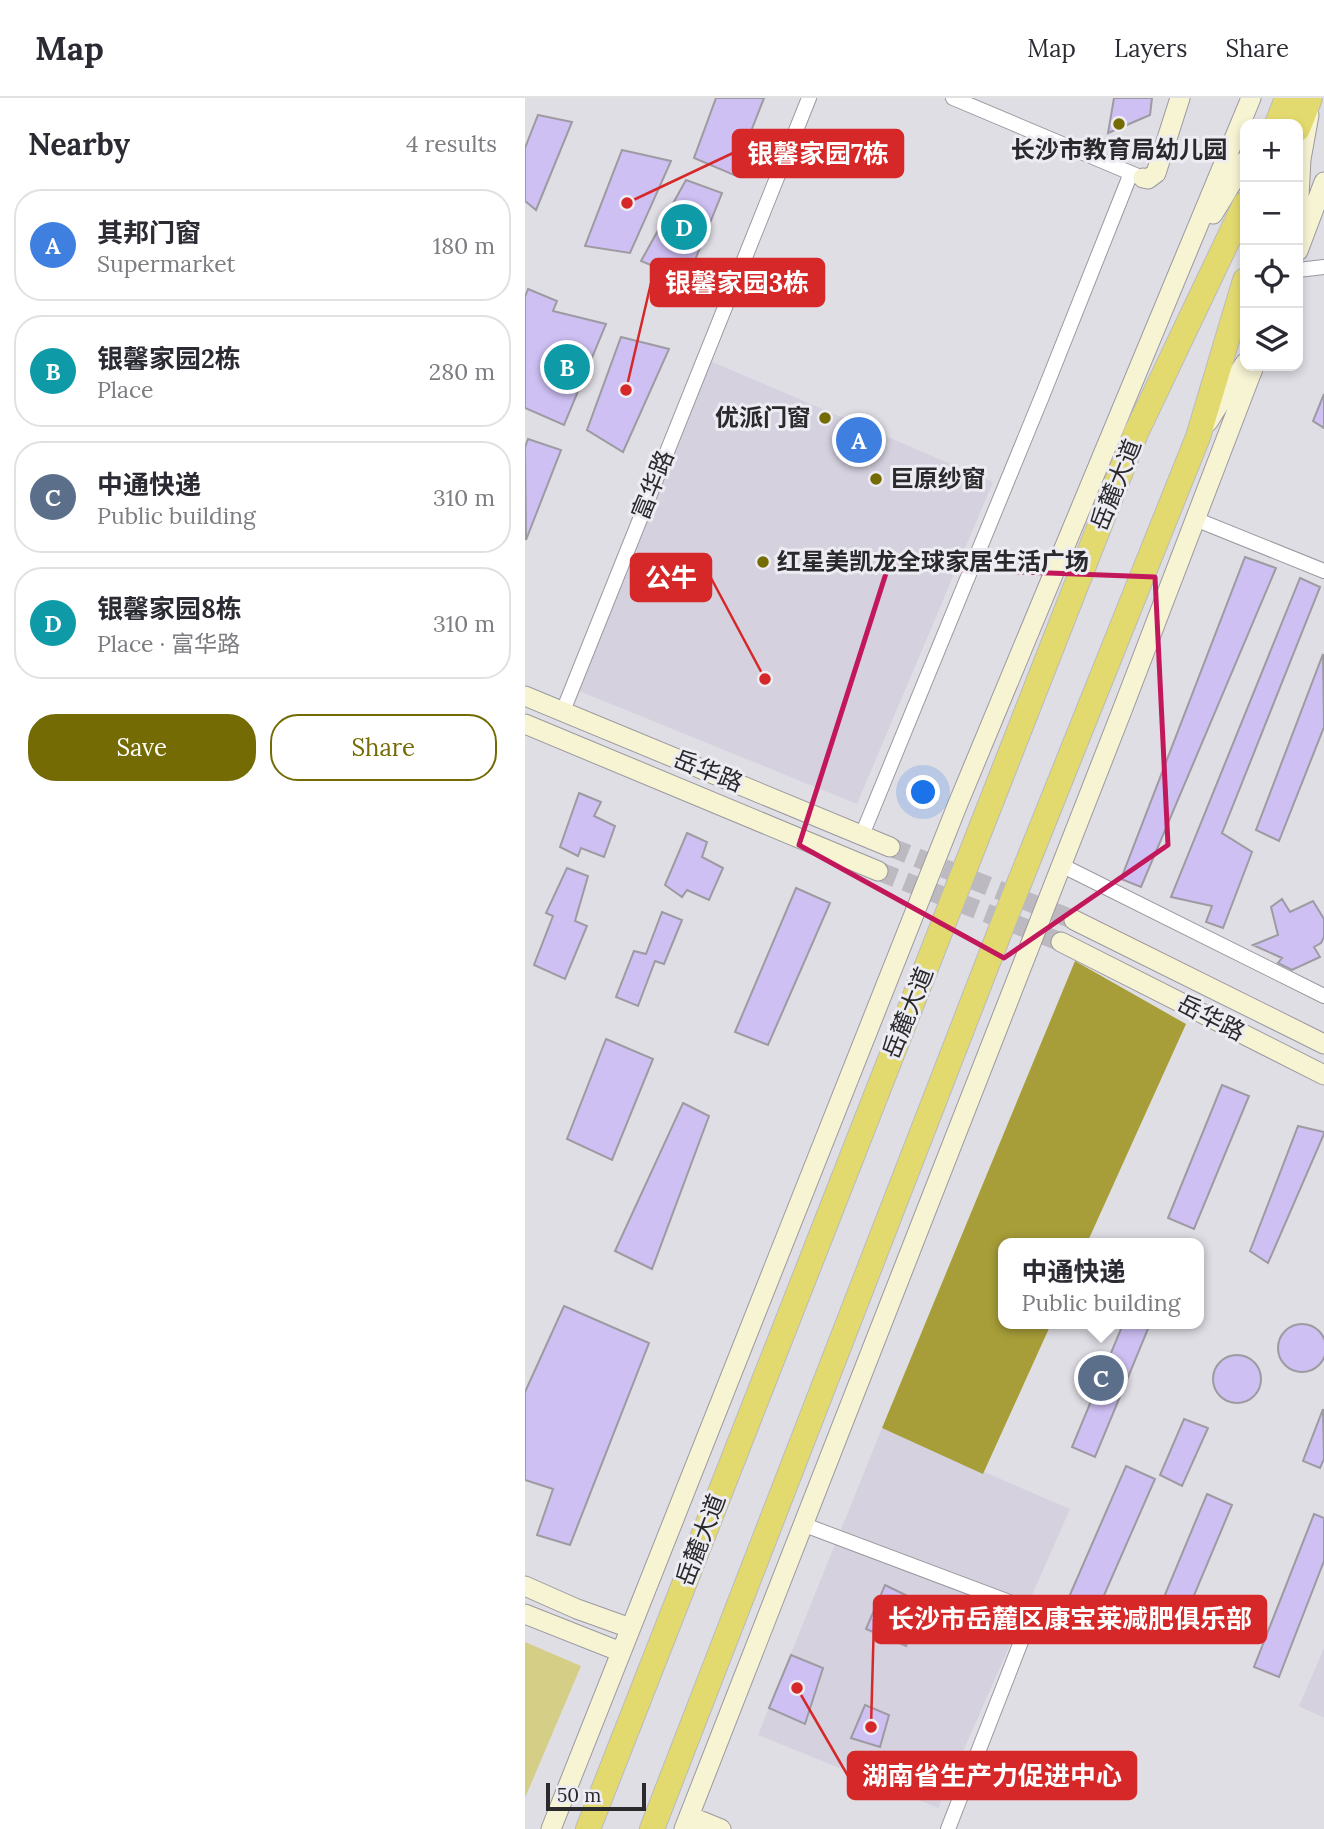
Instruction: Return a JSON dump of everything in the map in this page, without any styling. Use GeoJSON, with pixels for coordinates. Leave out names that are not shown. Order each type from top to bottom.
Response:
{"type":"FeatureCollection","features":[{"type":"Feature","properties":{"kind":"highway"},"geometry":{"type":"LineString","coordinates":[[1279,119],[1286,98]]}},
{"type":"Feature","properties":{"kind":"highway"},"geometry":{"type":"LineString","coordinates":[[1302,119],[1311,98]]}},
{"type":"Feature","properties":{"kind":"highway","name":"岳麓大道"},"geometry":{"type":"LineString","coordinates":[[588,1829],[1136,433],[1240,215]]}},
{"type":"Feature","properties":{"kind":"highway"},"geometry":{"type":"LineString","coordinates":[[652,1829],[999,934],[1198,438],[1240,297]]}},
{"type":"Feature","properties":{"kind":"street","name":"富华路"},"geometry":{"type":"LineString","coordinates":[[563,711],[809,98]]}},
{"type":"Feature","properties":{"kind":"street"},"geometry":{"type":"LineString","coordinates":[[953,98],[1137,176],[1153,176],[1159,166],[1180,98]]}},
{"type":"Feature","properties":{"kind":"street"},"geometry":{"type":"LineString","coordinates":[[551,1829],[957,806],[1251,98]]}},
{"type":"Feature","properties":{"kind":"street"},"geometry":{"type":"LineString","coordinates":[[1271,119],[1286,98]]}},
{"type":"Feature","properties":{"kind":"street"},"geometry":{"type":"LineString","coordinates":[[1300,182],[1311,98]]}},
{"type":"Feature","properties":{"kind":"street"},"geometry":{"type":"LineString","coordinates":[[1192,240],[1221,203],[1240,170]]}},
{"type":"Feature","properties":{"kind":"street"},"geometry":{"type":"LineString","coordinates":[[862,835],[1043,394],[1137,176]]}},
{"type":"Feature","properties":{"kind":"street"},"geometry":{"type":"LineString","coordinates":[[1300,245],[1324,182]]}},
{"type":"Feature","properties":{"kind":"street"},"geometry":{"type":"LineString","coordinates":[[1303,269],[1324,267]]}},
{"type":"Feature","properties":{"kind":"street"},"geometry":{"type":"LineString","coordinates":[[1136,433],[1161,312]]}},
{"type":"Feature","properties":{"kind":"street"},"geometry":{"type":"LineString","coordinates":[[1198,438],[1240,371]]}},
{"type":"Feature","properties":{"kind":"street"},"geometry":{"type":"LineString","coordinates":[[722,1829],[686,1822],[1252,371]]}},
{"type":"Feature","properties":{"kind":"street"},"geometry":{"type":"LineString","coordinates":[[1195,519],[1324,571]]}},
{"type":"Feature","properties":{"kind":"street","name":"岳华路"},"geometry":{"type":"LineString","coordinates":[[525,696],[890,847]]}},
{"type":"Feature","properties":{"kind":"street","name":"岳华路"},"geometry":{"type":"LineString","coordinates":[[525,724],[879,871]]}},
{"type":"Feature","properties":{"kind":"street"},"geometry":{"type":"LineString","coordinates":[[1061,865],[1324,996]]}},
{"type":"Feature","properties":{"kind":"street","name":"岳华路"},"geometry":{"type":"LineString","coordinates":[[1074,920],[1324,1044]]}},
{"type":"Feature","properties":{"kind":"street","name":"岳华路"},"geometry":{"type":"LineString","coordinates":[[1061,942],[1324,1074]]}},
{"type":"Feature","properties":{"kind":"street"},"geometry":{"type":"LineString","coordinates":[[802,1524],[1033,1611],[948,1829]]}},
{"type":"Feature","properties":{"kind":"street"},"geometry":{"type":"LineString","coordinates":[[525,1586],[630,1628]]}},
{"type":"Feature","properties":{"kind":"street"},"geometry":{"type":"LineString","coordinates":[[525,1614],[621,1652]]}},
{"type":"Feature","properties":{"kind":"highlighted area"},"geometry":{"type":"Polygon","coordinates":[[[888,567],[1155,577],[1168,845],[1004,958],[799,845],[888,567]]]}},
{"type":"Feature","properties":{"kind":"shaded area"},"geometry":{"type":"Polygon","coordinates":[[[708,360],[993,482],[857,804],[579,691],[708,360]]]}},
{"type":"Feature","properties":{"kind":"shaded area"},"geometry":{"type":"Polygon","coordinates":[[[1075,961],[1186,1024],[1089,1238],[998,1238],[998,1329],[1049,1329],[983,1474],[882,1428],[1075,961]]]}},
{"type":"Feature","properties":{"kind":"shaded area"},"geometry":{"type":"Polygon","coordinates":[[[882,1428],[1070,1509],[938,1808],[758,1735],[882,1428]]]}},
{"type":"Feature","properties":{"kind":"shaded area"},"geometry":{"type":"Polygon","coordinates":[[[525,1642],[581,1666],[525,1798],[525,1642]]]}},
{"type":"Feature","properties":{"kind":"shaded area"},"geometry":{"type":"Polygon","coordinates":[[[1324,1648],[1324,1718],[1299,1706],[1324,1648]]]}},
{"type":"Feature","properties":{"kind":"building"},"geometry":{"type":"Polygon","coordinates":[[[716,98],[764,98],[734,175],[694,158],[716,98]]]}},
{"type":"Feature","properties":{"kind":"building","name":"长沙市教育局幼儿园"},"geometry":{"type":"Polygon","coordinates":[[[1114,98],[1152,98],[1150,115],[1108,133],[1114,98]]]}},
{"type":"Feature","properties":{"kind":"building"},"geometry":{"type":"Polygon","coordinates":[[[538,115],[572,122],[536,210],[525,201],[525,148],[538,115]]]}},
{"type":"Feature","properties":{"kind":"building"},"geometry":{"type":"Polygon","coordinates":[[[622,150],[671,161],[630,253],[585,246],[622,150]]]}},
{"type":"Feature","properties":{"kind":"building"},"geometry":{"type":"Polygon","coordinates":[[[686,180],[722,193],[687,280],[641,261],[686,180]]]}},
{"type":"Feature","properties":{"kind":"building"},"geometry":{"type":"Polygon","coordinates":[[[528,289],[557,301],[553,311],[606,324],[564,425],[525,408],[525,297],[528,289]]]}},
{"type":"Feature","properties":{"kind":"building"},"geometry":{"type":"Polygon","coordinates":[[[621,337],[669,349],[623,452],[587,430],[621,337]]]}},
{"type":"Feature","properties":{"kind":"building"},"geometry":{"type":"Polygon","coordinates":[[[1324,394],[1324,428],[1313,421],[1324,394]]]}},
{"type":"Feature","properties":{"kind":"building"},"geometry":{"type":"Polygon","coordinates":[[[528,439],[561,450],[526,540],[525,447],[528,439]]]}},
{"type":"Feature","properties":{"kind":"building"},"geometry":{"type":"Polygon","coordinates":[[[1245,557],[1276,568],[1141,887],[1121,879],[1245,557]]]}},
{"type":"Feature","properties":{"kind":"building"},"geometry":{"type":"Polygon","coordinates":[[[1300,578],[1320,587],[1222,833],[1252,852],[1223,928],[1206,922],[1212,906],[1171,897],[1300,578]]]}},
{"type":"Feature","properties":{"kind":"building"},"geometry":{"type":"Polygon","coordinates":[[[1323,654],[1324,727],[1279,841],[1256,830],[1323,654]]]}},
{"type":"Feature","properties":{"kind":"building"},"geometry":{"type":"Polygon","coordinates":[[[579,793],[601,802],[594,816],[615,826],[604,857],[581,848],[578,856],[560,847],[579,793]]]}},
{"type":"Feature","properties":{"kind":"building"},"geometry":{"type":"Polygon","coordinates":[[[687,833],[707,842],[702,857],[723,868],[709,900],[687,890],[682,897],[665,885],[687,833]]]}},
{"type":"Feature","properties":{"kind":"building"},"geometry":{"type":"Polygon","coordinates":[[[567,868],[588,876],[575,921],[587,926],[565,979],[534,965],[553,916],[546,913],[567,868]]]}},
{"type":"Feature","properties":{"kind":"building"},"geometry":{"type":"Polygon","coordinates":[[[796,888],[830,903],[768,1045],[735,1032],[796,888]]]}},
{"type":"Feature","properties":{"kind":"building"},"geometry":{"type":"Polygon","coordinates":[[[1282,899],[1290,912],[1313,901],[1324,919],[1324,937],[1321,943],[1314,947],[1320,957],[1292,970],[1278,963],[1282,958],[1253,945],[1278,935],[1271,907],[1282,899]]]}},
{"type":"Feature","properties":{"kind":"building"},"geometry":{"type":"Polygon","coordinates":[[[662,912],[682,920],[664,964],[655,961],[638,1006],[616,997],[634,951],[646,954],[662,912]]]}},
{"type":"Feature","properties":{"kind":"building"},"geometry":{"type":"Polygon","coordinates":[[[606,1039],[653,1059],[612,1160],[567,1139],[606,1039]]]}},
{"type":"Feature","properties":{"kind":"building"},"geometry":{"type":"Polygon","coordinates":[[[1222,1085],[1249,1096],[1194,1229],[1168,1218],[1222,1085]]]}},
{"type":"Feature","properties":{"kind":"building"},"geometry":{"type":"Polygon","coordinates":[[[683,1103],[709,1116],[652,1269],[615,1251],[683,1103]]]}},
{"type":"Feature","properties":{"kind":"building"},"geometry":{"type":"Polygon","coordinates":[[[1298,1126],[1324,1134],[1268,1263],[1250,1251],[1298,1126]]]}},
{"type":"Feature","properties":{"kind":"building"},"geometry":{"type":"Polygon","coordinates":[[[564,1306],[649,1343],[570,1545],[537,1535],[553,1489],[525,1480],[525,1392],[564,1306]]]}},
{"type":"Feature","properties":{"kind":"building"},"geometry":{"type":"Polygon","coordinates":[[[1293,1326],[1311,1326],[1319,1331],[1324,1339],[1324,1357],[1319,1365],[1311,1370],[1293,1370],[1285,1365],[1280,1357],[1280,1339],[1285,1331],[1293,1326]]]}},
{"type":"Feature","properties":{"kind":"building"},"geometry":{"type":"Polygon","coordinates":[[[1121,1329],[1148,1329],[1095,1457],[1072,1447],[1121,1329]]]}},
{"type":"Feature","properties":{"kind":"building"},"geometry":{"type":"Polygon","coordinates":[[[1237,1355],[1246,1356],[1254,1362],[1260,1370],[1260,1388],[1254,1396],[1246,1402],[1237,1403],[1228,1402],[1220,1396],[1214,1388],[1213,1379],[1214,1370],[1220,1362],[1228,1356],[1237,1355]]]}},
{"type":"Feature","properties":{"kind":"building"},"geometry":{"type":"Polygon","coordinates":[[[1323,1409],[1324,1459],[1320,1468],[1303,1461],[1323,1409]]]}},
{"type":"Feature","properties":{"kind":"building"},"geometry":{"type":"Polygon","coordinates":[[[1184,1419],[1208,1428],[1182,1486],[1160,1475],[1184,1419]]]}},
{"type":"Feature","properties":{"kind":"building"},"geometry":{"type":"Polygon","coordinates":[[[1126,1466],[1155,1479],[1098,1609],[1069,1597],[1126,1466]]]}},
{"type":"Feature","properties":{"kind":"building"},"geometry":{"type":"Polygon","coordinates":[[[1207,1494],[1232,1505],[1174,1643],[1149,1633],[1207,1494]]]}},
{"type":"Feature","properties":{"kind":"building"},"geometry":{"type":"Polygon","coordinates":[[[1314,1514],[1324,1518],[1324,1561],[1279,1677],[1254,1667],[1314,1514]]]}},
{"type":"Feature","properties":{"kind":"building"},"geometry":{"type":"Polygon","coordinates":[[[885,1585],[922,1603],[906,1646],[866,1629],[885,1585]]]}},
{"type":"Feature","properties":{"kind":"building"},"geometry":{"type":"Polygon","coordinates":[[[791,1655],[823,1668],[805,1724],[769,1708],[791,1655]]]}},
{"type":"Feature","properties":{"kind":"building"},"geometry":{"type":"Polygon","coordinates":[[[865,1705],[889,1715],[880,1747],[851,1738],[865,1705]]]}},
{"type":"Feature","properties":{"kind":"tunnel"},"geometry":{"type":"LineString","coordinates":[[890,847],[1074,920]]}},
{"type":"Feature","properties":{"kind":"tunnel"},"geometry":{"type":"LineString","coordinates":[[878,871],[1061,942]]}},
{"type":"Feature","properties":{"kind":"place","name":"长沙市教育局幼儿园"},"geometry":{"type":"Point","coordinates":[1119,124]}},
{"type":"Feature","properties":{"kind":"place","name":"银馨家园7栋"},"geometry":{"type":"Point","coordinates":[627,203]}},
{"type":"Feature","properties":{"kind":"place","name":"银馨家园8栋"},"geometry":{"type":"Point","coordinates":[684,227]}},
{"type":"Feature","properties":{"kind":"place","name":"银馨家园2栋"},"geometry":{"type":"Point","coordinates":[567,367]}},
{"type":"Feature","properties":{"kind":"place","name":"银馨家园3栋"},"geometry":{"type":"Point","coordinates":[626,390]}},
{"type":"Feature","properties":{"kind":"place","name":"优派门窗"},"geometry":{"type":"Point","coordinates":[825,418]}},
{"type":"Feature","properties":{"kind":"place","name":"其邦门窗"},"geometry":{"type":"Point","coordinates":[859,440]}},
{"type":"Feature","properties":{"kind":"place","name":"巨原纱窗"},"geometry":{"type":"Point","coordinates":[876,479]}},
{"type":"Feature","properties":{"kind":"place","name":"红星美凯龙全球家居生活广场"},"geometry":{"type":"Point","coordinates":[763,562]}},
{"type":"Feature","properties":{"kind":"place","name":"公牛"},"geometry":{"type":"Point","coordinates":[765,679]}},
{"type":"Feature","properties":{"kind":"place","name":"中通快递"},"geometry":{"type":"Point","coordinates":[1101,1378]}},
{"type":"Feature","properties":{"kind":"place","name":"湖南省生产力促进中心"},"geometry":{"type":"Point","coordinates":[797,1688]}},
{"type":"Feature","properties":{"kind":"place","name":"长沙市岳麓区康宝莱减肥俱乐部"},"geometry":{"type":"Point","coordinates":[871,1727]}}]}
